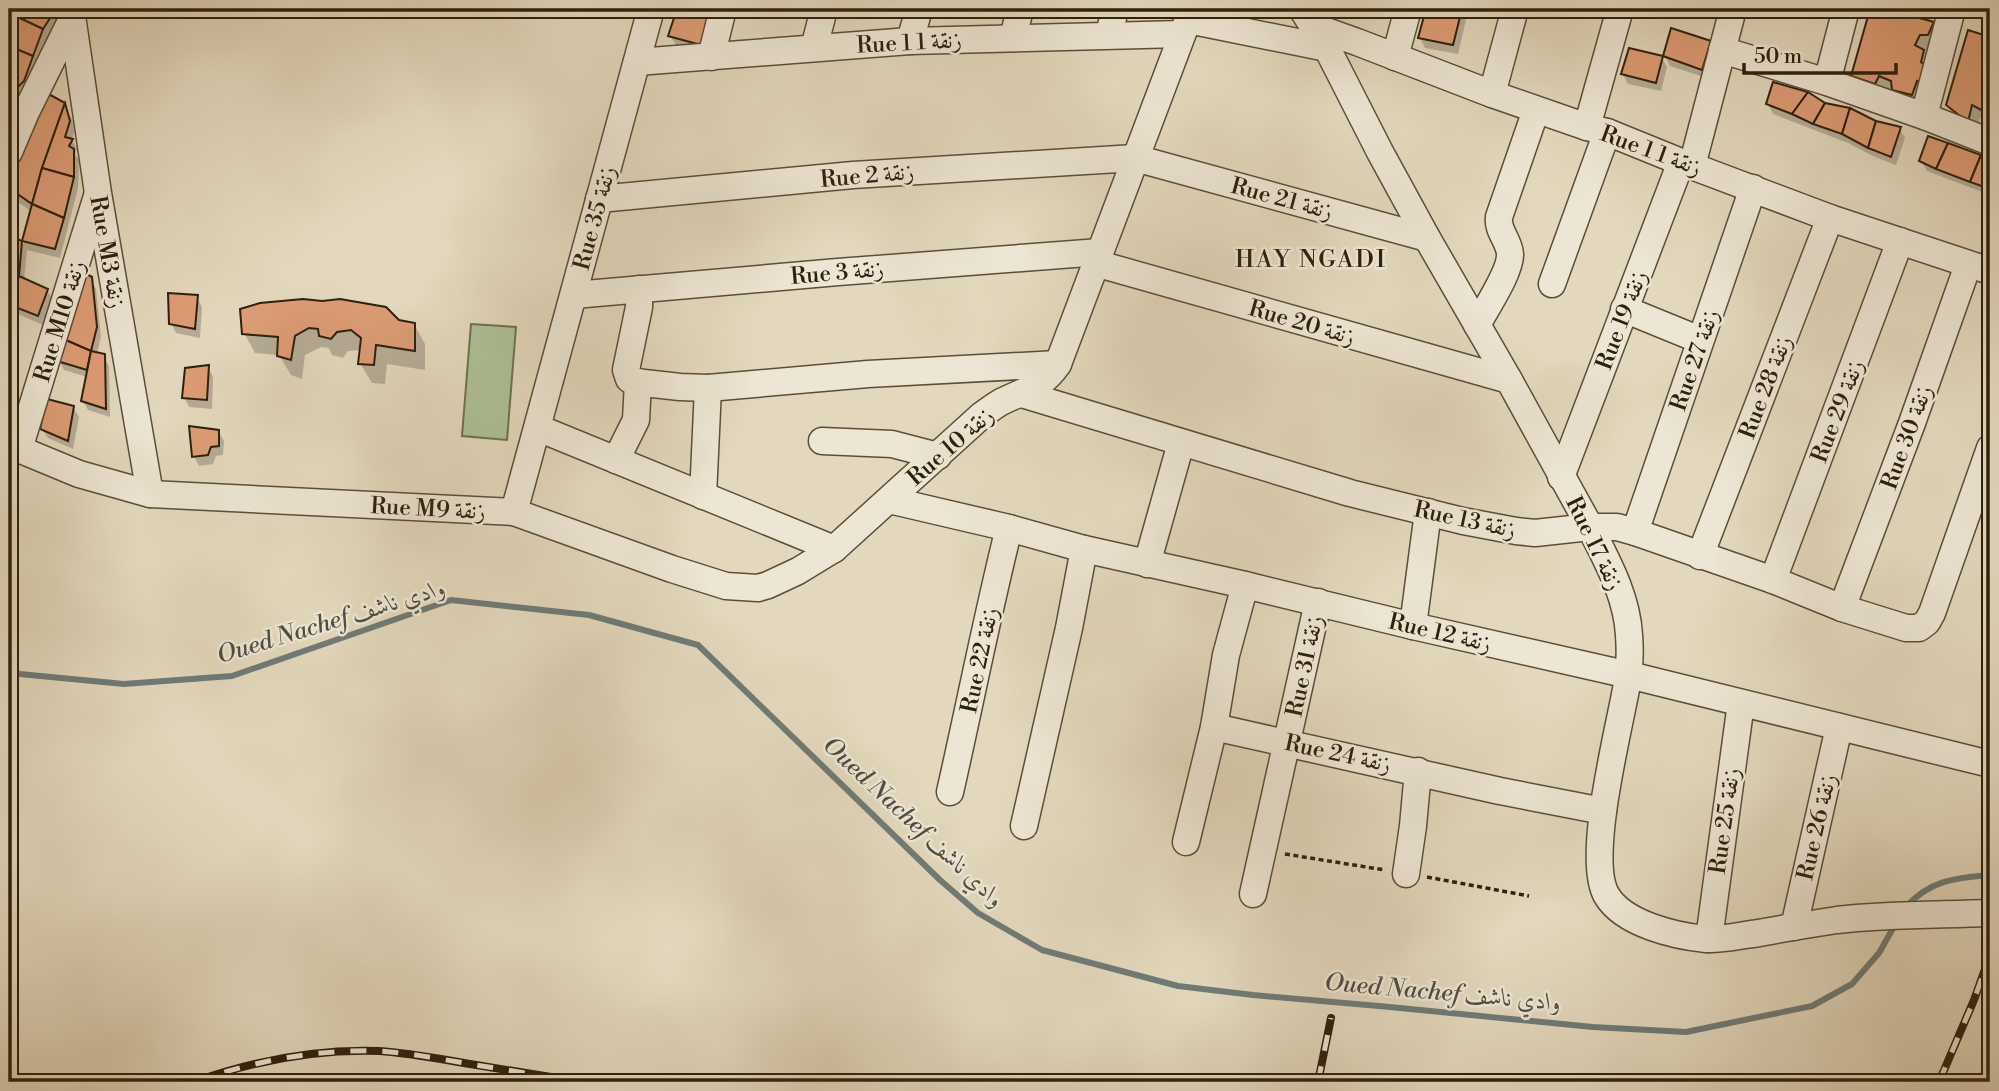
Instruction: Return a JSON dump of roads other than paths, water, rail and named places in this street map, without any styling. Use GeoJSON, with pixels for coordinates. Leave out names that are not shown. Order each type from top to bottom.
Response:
{"type":"FeatureCollection","features":[{"type":"Feature","properties":{"kind":"street","name":"Rue 35 زنقة"},"geometry":{"type":"LineString","coordinates":[[514,512],[651,9]]}},
{"type":"Feature","properties":{"kind":"street"},"geometry":{"type":"LineString","coordinates":[[711,57],[723,9]]}},
{"type":"Feature","properties":{"kind":"street"},"geometry":{"type":"LineString","coordinates":[[814,48],[824,9]]}},
{"type":"Feature","properties":{"kind":"street"},"geometry":{"type":"LineString","coordinates":[[911,41],[919,9]]}},
{"type":"Feature","properties":{"kind":"street"},"geometry":{"type":"LineString","coordinates":[[1013,38],[1020,9]]}},
{"type":"Feature","properties":{"kind":"street"},"geometry":{"type":"LineString","coordinates":[[1109,35],[1115,9]]}},
{"type":"Feature","properties":{"kind":"street"},"geometry":{"type":"LineString","coordinates":[[1395,57],[1408,9]]}},
{"type":"Feature","properties":{"kind":"street"},"geometry":{"type":"LineString","coordinates":[[1492,94],[1515,9]]}},
{"type":"Feature","properties":{"kind":"street"},"geometry":{"type":"LineString","coordinates":[[1552,284],[1597,130],[1619,9]]}},
{"type":"Feature","properties":{"kind":"street","name":"Rue 19 زنقة"},"geometry":{"type":"LineString","coordinates":[[1562,477],[1625,309],[1687,164],[1733,9]]}},
{"type":"Feature","properties":{"kind":"street"},"geometry":{"type":"LineString","coordinates":[[1827,82],[1846,9]]}},
{"type":"Feature","properties":{"kind":"street"},"geometry":{"type":"LineString","coordinates":[[1924,116],[1951,9]]}},
{"type":"Feature","properties":{"kind":"street"},"geometry":{"type":"LineString","coordinates":[[9,152],[17,108],[72,14]]}},
{"type":"Feature","properties":{"kind":"street","name":"Rue M3 زنقة"},"geometry":{"type":"LineString","coordinates":[[72,14],[98,192],[150,494]]}},
{"type":"Feature","properties":{"kind":"street","name":"Rue 1 زنقة 1"},"geometry":{"type":"LineString","coordinates":[[637,62],[911,41],[1109,35],[1187,21]]}},
{"type":"Feature","properties":{"kind":"street"},"geometry":{"type":"LineString","coordinates":[[1187,21],[1314,28]]}},
{"type":"Feature","properties":{"kind":"street","name":"Rue 10 زنقة"},"geometry":{"type":"LineString","coordinates":[[834,549],[982,415],[1051,376],[1058,364],[1187,21]]}},
{"type":"Feature","properties":{"kind":"street","name":"Rue 1 زنقة 1"},"geometry":{"type":"LineString","coordinates":[[1314,28],[1830,218],[1984,269]]}},
{"type":"Feature","properties":{"kind":"street","name":"Rue 17 زنقة"},"geometry":{"type":"LineString","coordinates":[[1314,28],[1427,238],[1590,527],[1617,583],[1629,634],[1629,675],[1603,811],[1599,854],[1602,887],[1607,897],[1626,915],[1656,928],[1709,939],[1877,916],[1990,913]]}},
{"type":"Feature","properties":{"kind":"street"},"geometry":{"type":"LineString","coordinates":[[1723,50],[1827,82],[1990,142]]}},
{"type":"Feature","properties":{"kind":"street"},"geometry":{"type":"LineString","coordinates":[[1477,325],[1509,265],[1509,246],[1498,226],[1499,217],[1536,110]]}},
{"type":"Feature","properties":{"kind":"street","name":"Rue 2 زنقة"},"geometry":{"type":"LineString","coordinates":[[599,199],[867,174],[1135,158]]}},
{"type":"Feature","properties":{"kind":"street","name":"Rue 21 زنقة"},"geometry":{"type":"LineString","coordinates":[[1135,158],[1427,238]]}},
{"type":"Feature","properties":{"kind":"street","name":"Rue 27 زنقة"},"geometry":{"type":"LineString","coordinates":[[1635,532],[1753,188]]}},
{"type":"Feature","properties":{"kind":"street","name":"Rue M10 زنقة"},"geometry":{"type":"LineString","coordinates":[[14,447],[98,192]]}},
{"type":"Feature","properties":{"kind":"street","name":"Rue 28 زنقة"},"geometry":{"type":"LineString","coordinates":[[1700,556],[1830,218]]}},
{"type":"Feature","properties":{"kind":"street","name":"Rue 29 زنقة"},"geometry":{"type":"LineString","coordinates":[[1773,580],[1900,241]]}},
{"type":"Feature","properties":{"kind":"street","name":"Rue 3 زنقة"},"geometry":{"type":"LineString","coordinates":[[574,295],[838,272],[1098,258]]}},
{"type":"Feature","properties":{"kind":"street","name":"Rue 20 زنقة"},"geometry":{"type":"LineString","coordinates":[[1098,258],[1509,380]]}},
{"type":"Feature","properties":{"kind":"street","name":"Rue 30 زنقة"},"geometry":{"type":"LineString","coordinates":[[1842,608],[1912,423],[1984,269]]}},
{"type":"Feature","properties":{"kind":"street"},"geometry":{"type":"LineString","coordinates":[[639,289],[639,307],[626,370],[629,379],[638,382],[708,388],[868,374],[1058,364]]}},
{"type":"Feature","properties":{"kind":"street"},"geometry":{"type":"LineString","coordinates":[[1625,309],[1700,340]]}},
{"type":"Feature","properties":{"kind":"street"},"geometry":{"type":"LineString","coordinates":[[616,460],[636,419],[638,382]]}},
{"type":"Feature","properties":{"kind":"street"},"geometry":{"type":"LineString","coordinates":[[703,496],[708,388]]}},
{"type":"Feature","properties":{"kind":"street","name":"Rue 13 زنقة"},"geometry":{"type":"LineString","coordinates":[[1022,394],[1350,493],[1428,512],[1516,531],[1547,532],[1617,527],[1773,580],[1842,608],[1906,628],[1919,628],[1927,622],[1932,613],[1990,447]]}},
{"type":"Feature","properties":{"kind":"street"},"geometry":{"type":"LineString","coordinates":[[538,428],[834,549]]}},
{"type":"Feature","properties":{"kind":"street"},"geometry":{"type":"LineString","coordinates":[[822,441],[892,444],[938,456]]}},
{"type":"Feature","properties":{"kind":"street"},"geometry":{"type":"LineString","coordinates":[[1147,564],[1181,443]]}},
{"type":"Feature","properties":{"kind":"street","name":"Rue M9 زنقة"},"geometry":{"type":"LineString","coordinates":[[14,447],[79,474],[150,494],[514,512],[726,586],[758,588],[768,585],[834,549]]}},
{"type":"Feature","properties":{"kind":"street","name":"Rue 12 زنقة"},"geometry":{"type":"LineString","coordinates":[[889,500],[1009,528],[1084,550],[1629,675],[1990,764]]}},
{"type":"Feature","properties":{"kind":"street"},"geometry":{"type":"LineString","coordinates":[[1413,626],[1428,512]]}},
{"type":"Feature","properties":{"kind":"street","name":"Rue 22 زنقة"},"geometry":{"type":"LineString","coordinates":[[950,792],[1009,528]]}},
{"type":"Feature","properties":{"kind":"street"},"geometry":{"type":"LineString","coordinates":[[1024,826],[1084,550]]}},
{"type":"Feature","properties":{"kind":"street"},"geometry":{"type":"LineString","coordinates":[[1186,842],[1214,727],[1226,655],[1245,585]]}},
{"type":"Feature","properties":{"kind":"street","name":"Rue 31 زنقة"},"geometry":{"type":"LineString","coordinates":[[1253,894],[1318,602]]}},
{"type":"Feature","properties":{"kind":"street","name":"Rue 25 زنقة"},"geometry":{"type":"LineString","coordinates":[[1709,939],[1741,703]]}},
{"type":"Feature","properties":{"kind":"street","name":"Rue 24 زنقة"},"geometry":{"type":"LineString","coordinates":[[1214,727],[1603,811]]}},
{"type":"Feature","properties":{"kind":"street","name":"Rue 26 زنقة"},"geometry":{"type":"LineString","coordinates":[[1794,927],[1839,727]]}},
{"type":"Feature","properties":{"kind":"street"},"geometry":{"type":"LineString","coordinates":[[1406,874],[1418,771]]}},
{"type":"Feature","properties":{"kind":"waterway","name":"Oued Nachef وادي ناشف"},"geometry":{"type":"LineString","coordinates":[[9,673],[124,684],[232,676],[451,600],[589,615],[698,645],[940,880],[978,913],[1042,950],[1178,986],[1593,1027],[1686,1032],[1812,1006],[1852,984],[1879,953],[1896,923]]}},
{"type":"Feature","properties":{"kind":"waterway","name":"Oued Nachef وادي ناشف"},"geometry":{"type":"LineString","coordinates":[[1905,908],[1924,891],[1944,882],[1990,875]]}},
{"type":"Feature","properties":{"kind":"railway"},"geometry":{"type":"LineString","coordinates":[[1939,1082],[1990,955]]}},
{"type":"Feature","properties":{"kind":"railway"},"geometry":{"type":"LineString","coordinates":[[1318,1082],[1331,1018]]}},
{"type":"Feature","properties":{"kind":"railway"},"geometry":{"type":"LineString","coordinates":[[194,1082],[285,1058],[356,1051],[414,1055],[582,1082]]}},
{"type":"Feature","properties":{"kind":"district","name":"HAY NGADI"},"geometry":{"type":"Point","coordinates":[1311,259]}}]}
